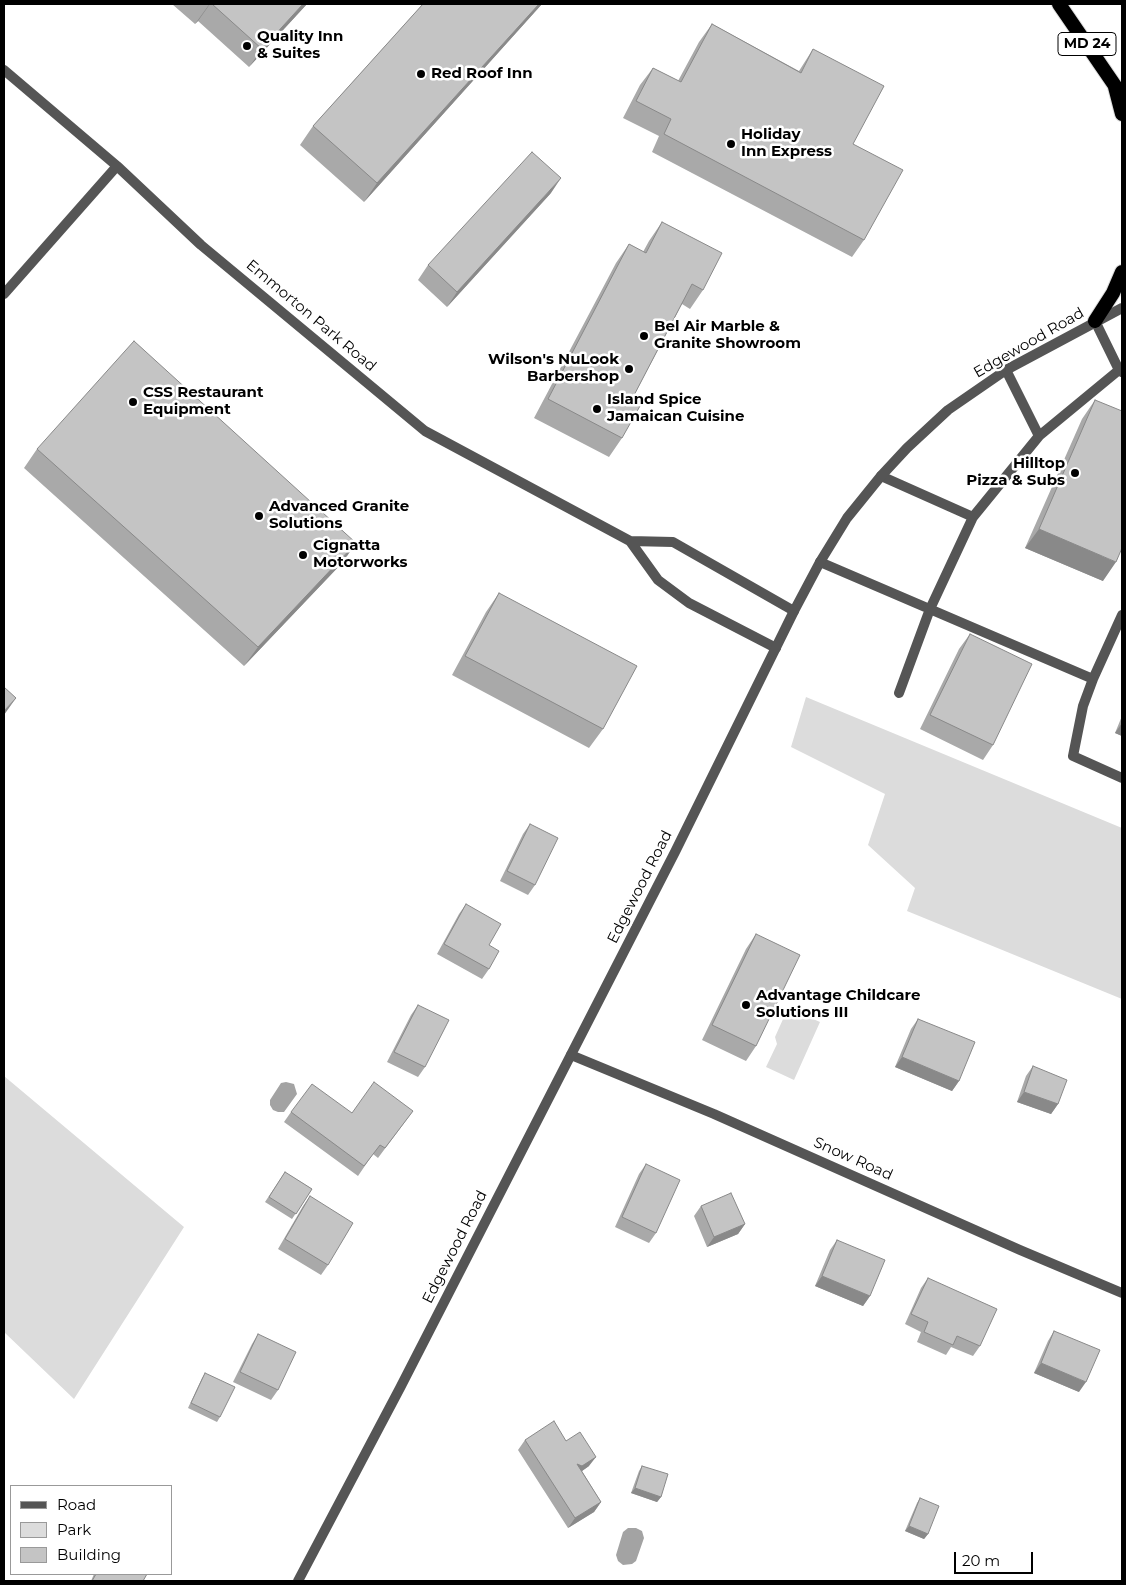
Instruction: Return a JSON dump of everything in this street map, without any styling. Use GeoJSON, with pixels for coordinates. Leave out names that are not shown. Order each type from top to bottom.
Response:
{"type":"FeatureCollection","features":[{"type":"Feature","properties":{"kind":"highway","name":"MD 24"},"geometry":{"type":"LineString","coordinates":[[1058,4],[1122,96]]}},
{"type":"Feature","properties":{"kind":"highway"},"geometry":{"type":"LineString","coordinates":[[1114,84],[1122,114]]}},
{"type":"Feature","properties":{"kind":"highway"},"geometry":{"type":"LineString","coordinates":[[1095,321],[1113,293],[1122,272]]}},
{"type":"Feature","properties":{"kind":"street","name":"Emmorton Park Road"},"geometry":{"type":"LineString","coordinates":[[4,70],[117,166],[201,245],[425,431],[630,541],[658,580],[688,602],[776,648]]}},
{"type":"Feature","properties":{"kind":"street"},"geometry":{"type":"LineString","coordinates":[[4,294],[117,166]]}},
{"type":"Feature","properties":{"kind":"street","name":"Edgewood Road"},"geometry":{"type":"LineString","coordinates":[[298,1581],[400,1388],[675,852],[794,611],[820,562],[847,518],[906,448],[948,410],[1006,370],[1122,308]]}},
{"type":"Feature","properties":{"kind":"street"},"geometry":{"type":"LineString","coordinates":[[899,693],[930,610],[974,518],[1039,436],[1121,371],[1095,321]]}},
{"type":"Feature","properties":{"kind":"street"},"geometry":{"type":"LineString","coordinates":[[1006,370],[1039,436]]}},
{"type":"Feature","properties":{"kind":"street"},"geometry":{"type":"LineString","coordinates":[[881,476],[974,518]]}},
{"type":"Feature","properties":{"kind":"street","name":"Emmorton Park Road"},"geometry":{"type":"LineString","coordinates":[[630,541],[673,542],[794,611]]}},
{"type":"Feature","properties":{"kind":"street"},"geometry":{"type":"LineString","coordinates":[[820,562],[1093,679]]}},
{"type":"Feature","properties":{"kind":"street"},"geometry":{"type":"LineString","coordinates":[[1122,615],[1083,706],[1073,756],[1122,778]]}},
{"type":"Feature","properties":{"kind":"street","name":"Snow Road"},"geometry":{"type":"LineString","coordinates":[[571,1055],[714,1114],[1020,1250],[1122,1293]]}},
{"type":"Feature","properties":{"kind":"green space"},"geometry":{"type":"Polygon","coordinates":[[[806,697],[1122,828],[1122,999],[907,911],[915,888],[868,845],[885,794],[791,747],[806,697]]]}},
{"type":"Feature","properties":{"kind":"green space"},"geometry":{"type":"Polygon","coordinates":[[[788,1008],[820,1022],[794,1080],[766,1067],[777,1044],[775,1037],[788,1008]]]}},
{"type":"Feature","properties":{"kind":"green space"},"geometry":{"type":"Polygon","coordinates":[[[4,1076],[184,1227],[74,1399],[4,1332],[4,1076]]]}},
{"type":"Feature","properties":{"kind":"shaded area"},"geometry":{"type":"Polygon","coordinates":[[[281,1083],[294,1084],[297,1094],[284,1112],[278,1112],[273,1110],[270,1100],[281,1083]]]}},
{"type":"Feature","properties":{"kind":"shaded area"},"geometry":{"type":"Polygon","coordinates":[[[628,1528],[636,1528],[642,1531],[644,1538],[636,1561],[632,1564],[623,1565],[618,1561],[616,1555],[623,1532],[628,1528]]]}},
{"type":"Feature","properties":{"kind":"building"},"geometry":{"type":"Polygon","coordinates":[[[212,4],[303,4],[262,49],[212,4]]]}},
{"type":"Feature","properties":{"kind":"building","name":"Red Roof Inn"},"geometry":{"type":"Polygon","coordinates":[[[423,4],[539,4],[377,183],[313,126],[423,4]]]}},
{"type":"Feature","properties":{"kind":"building"},"geometry":{"type":"Polygon","coordinates":[[[712,24],[801,73],[813,49],[884,86],[853,144],[903,170],[864,240],[664,134],[671,119],[636,101],[653,68],[681,82],[712,24]]]}},
{"type":"Feature","properties":{"kind":"building"},"geometry":{"type":"Polygon","coordinates":[[[532,152],[561,178],[457,292],[428,265],[532,152]]]}},
{"type":"Feature","properties":{"kind":"building"},"geometry":{"type":"Polygon","coordinates":[[[662,222],[722,253],[703,290],[692,284],[631,401],[640,406],[622,438],[548,399],[629,244],[646,253],[662,222]]]}},
{"type":"Feature","properties":{"kind":"building"},"geometry":{"type":"Polygon","coordinates":[[[134,341],[356,543],[258,647],[37,449],[134,341]]]}},
{"type":"Feature","properties":{"kind":"building"},"geometry":{"type":"Polygon","coordinates":[[[1095,400],[1122,411],[1122,548],[1116,562],[1039,529],[1095,400]]]}},
{"type":"Feature","properties":{"kind":"building"},"geometry":{"type":"Polygon","coordinates":[[[499,593],[637,666],[603,729],[465,656],[499,593]]]}},
{"type":"Feature","properties":{"kind":"building"},"geometry":{"type":"Polygon","coordinates":[[[970,634],[1032,664],[993,745],[930,715],[970,634]]]}},
{"type":"Feature","properties":{"kind":"building"},"geometry":{"type":"Polygon","coordinates":[[[4,687],[16,698],[4,711],[4,687]]]}},
{"type":"Feature","properties":{"kind":"building"},"geometry":{"type":"Polygon","coordinates":[[[530,824],[558,838],[535,885],[507,871],[530,824]]]}},
{"type":"Feature","properties":{"kind":"building"},"geometry":{"type":"Polygon","coordinates":[[[466,904],[501,924],[489,945],[499,951],[489,969],[444,944],[466,904]]]}},
{"type":"Feature","properties":{"kind":"building","name":"Advantage Childcare Solutions III"},"geometry":{"type":"Polygon","coordinates":[[[756,934],[800,955],[756,1046],[712,1025],[756,934]]]}},
{"type":"Feature","properties":{"kind":"building"},"geometry":{"type":"Polygon","coordinates":[[[418,1005],[449,1020],[425,1067],[394,1052],[418,1005]]]}},
{"type":"Feature","properties":{"kind":"building"},"geometry":{"type":"Polygon","coordinates":[[[918,1019],[975,1042],[959,1081],[902,1057],[918,1019]]]}},
{"type":"Feature","properties":{"kind":"building"},"geometry":{"type":"Polygon","coordinates":[[[1033,1066],[1067,1080],[1058,1104],[1024,1092],[1033,1066]]]}},
{"type":"Feature","properties":{"kind":"building"},"geometry":{"type":"Polygon","coordinates":[[[374,1082],[413,1111],[385,1148],[380,1145],[364,1166],[291,1112],[312,1084],[352,1113],[374,1082]]]}},
{"type":"Feature","properties":{"kind":"building"},"geometry":{"type":"Polygon","coordinates":[[[646,1164],[680,1180],[656,1233],[622,1217],[646,1164]]]}},
{"type":"Feature","properties":{"kind":"building"},"geometry":{"type":"Polygon","coordinates":[[[285,1172],[312,1189],[296,1214],[269,1197],[285,1172]]]}},
{"type":"Feature","properties":{"kind":"building"},"geometry":{"type":"Polygon","coordinates":[[[731,1193],[745,1224],[714,1237],[701,1206],[731,1193]]]}},
{"type":"Feature","properties":{"kind":"building"},"geometry":{"type":"Polygon","coordinates":[[[310,1196],[353,1223],[328,1265],[285,1239],[310,1196]]]}},
{"type":"Feature","properties":{"kind":"building"},"geometry":{"type":"Polygon","coordinates":[[[837,1240],[885,1260],[870,1296],[822,1276],[837,1240]]]}},
{"type":"Feature","properties":{"kind":"building"},"geometry":{"type":"Polygon","coordinates":[[[928,1278],[997,1309],[980,1346],[957,1336],[953,1345],[924,1332],[928,1322],[911,1314],[928,1278]]]}},
{"type":"Feature","properties":{"kind":"building"},"geometry":{"type":"Polygon","coordinates":[[[1054,1331],[1100,1350],[1086,1382],[1041,1363],[1054,1331]]]}},
{"type":"Feature","properties":{"kind":"building"},"geometry":{"type":"Polygon","coordinates":[[[258,1334],[296,1352],[278,1390],[240,1372],[258,1334]]]}},
{"type":"Feature","properties":{"kind":"building"},"geometry":{"type":"Polygon","coordinates":[[[205,1373],[235,1387],[220,1417],[191,1403],[205,1373]]]}},
{"type":"Feature","properties":{"kind":"building"},"geometry":{"type":"Polygon","coordinates":[[[554,1421],[566,1441],[580,1432],[596,1457],[582,1466],[577,1464],[601,1502],[575,1518],[525,1440],[554,1421]]]}},
{"type":"Feature","properties":{"kind":"building"},"geometry":{"type":"Polygon","coordinates":[[[642,1466],[668,1474],[661,1497],[635,1488],[642,1466]]]}},
{"type":"Feature","properties":{"kind":"building"},"geometry":{"type":"Polygon","coordinates":[[[920,1498],[939,1506],[928,1534],[909,1526],[920,1498]]]}},
{"type":"Feature","properties":{"kind":"building"},"geometry":{"type":"Polygon","coordinates":[[[95,1575],[146,1575],[143,1581],[92,1581],[95,1575]]]}},
{"type":"Feature","properties":{"kind":"place","name":"Quality Inn & Suites"},"geometry":{"type":"Point","coordinates":[247,46]}},
{"type":"Feature","properties":{"kind":"place","name":"Red Roof Inn"},"geometry":{"type":"Point","coordinates":[421,74]}},
{"type":"Feature","properties":{"kind":"place","name":"Holiday Inn Express"},"geometry":{"type":"Point","coordinates":[731,144]}},
{"type":"Feature","properties":{"kind":"place","name":"Bel Air Marble & Granite Showroom"},"geometry":{"type":"Point","coordinates":[644,336]}},
{"type":"Feature","properties":{"kind":"place","name":"Wilson's NuLook Barbershop"},"geometry":{"type":"Point","coordinates":[629,369]}},
{"type":"Feature","properties":{"kind":"place","name":"CSS Restaurant Equipment"},"geometry":{"type":"Point","coordinates":[133,402]}},
{"type":"Feature","properties":{"kind":"place","name":"Island Spice Jamaican Cuisine"},"geometry":{"type":"Point","coordinates":[597,409]}},
{"type":"Feature","properties":{"kind":"place","name":"Hilltop Pizza & Subs"},"geometry":{"type":"Point","coordinates":[1075,473]}},
{"type":"Feature","properties":{"kind":"place","name":"Advanced Granite Solutions"},"geometry":{"type":"Point","coordinates":[259,516]}},
{"type":"Feature","properties":{"kind":"place","name":"Cignatta Motorworks"},"geometry":{"type":"Point","coordinates":[303,555]}},
{"type":"Feature","properties":{"kind":"place","name":"Advantage Childcare Solutions III"},"geometry":{"type":"Point","coordinates":[746,1005]}}]}
